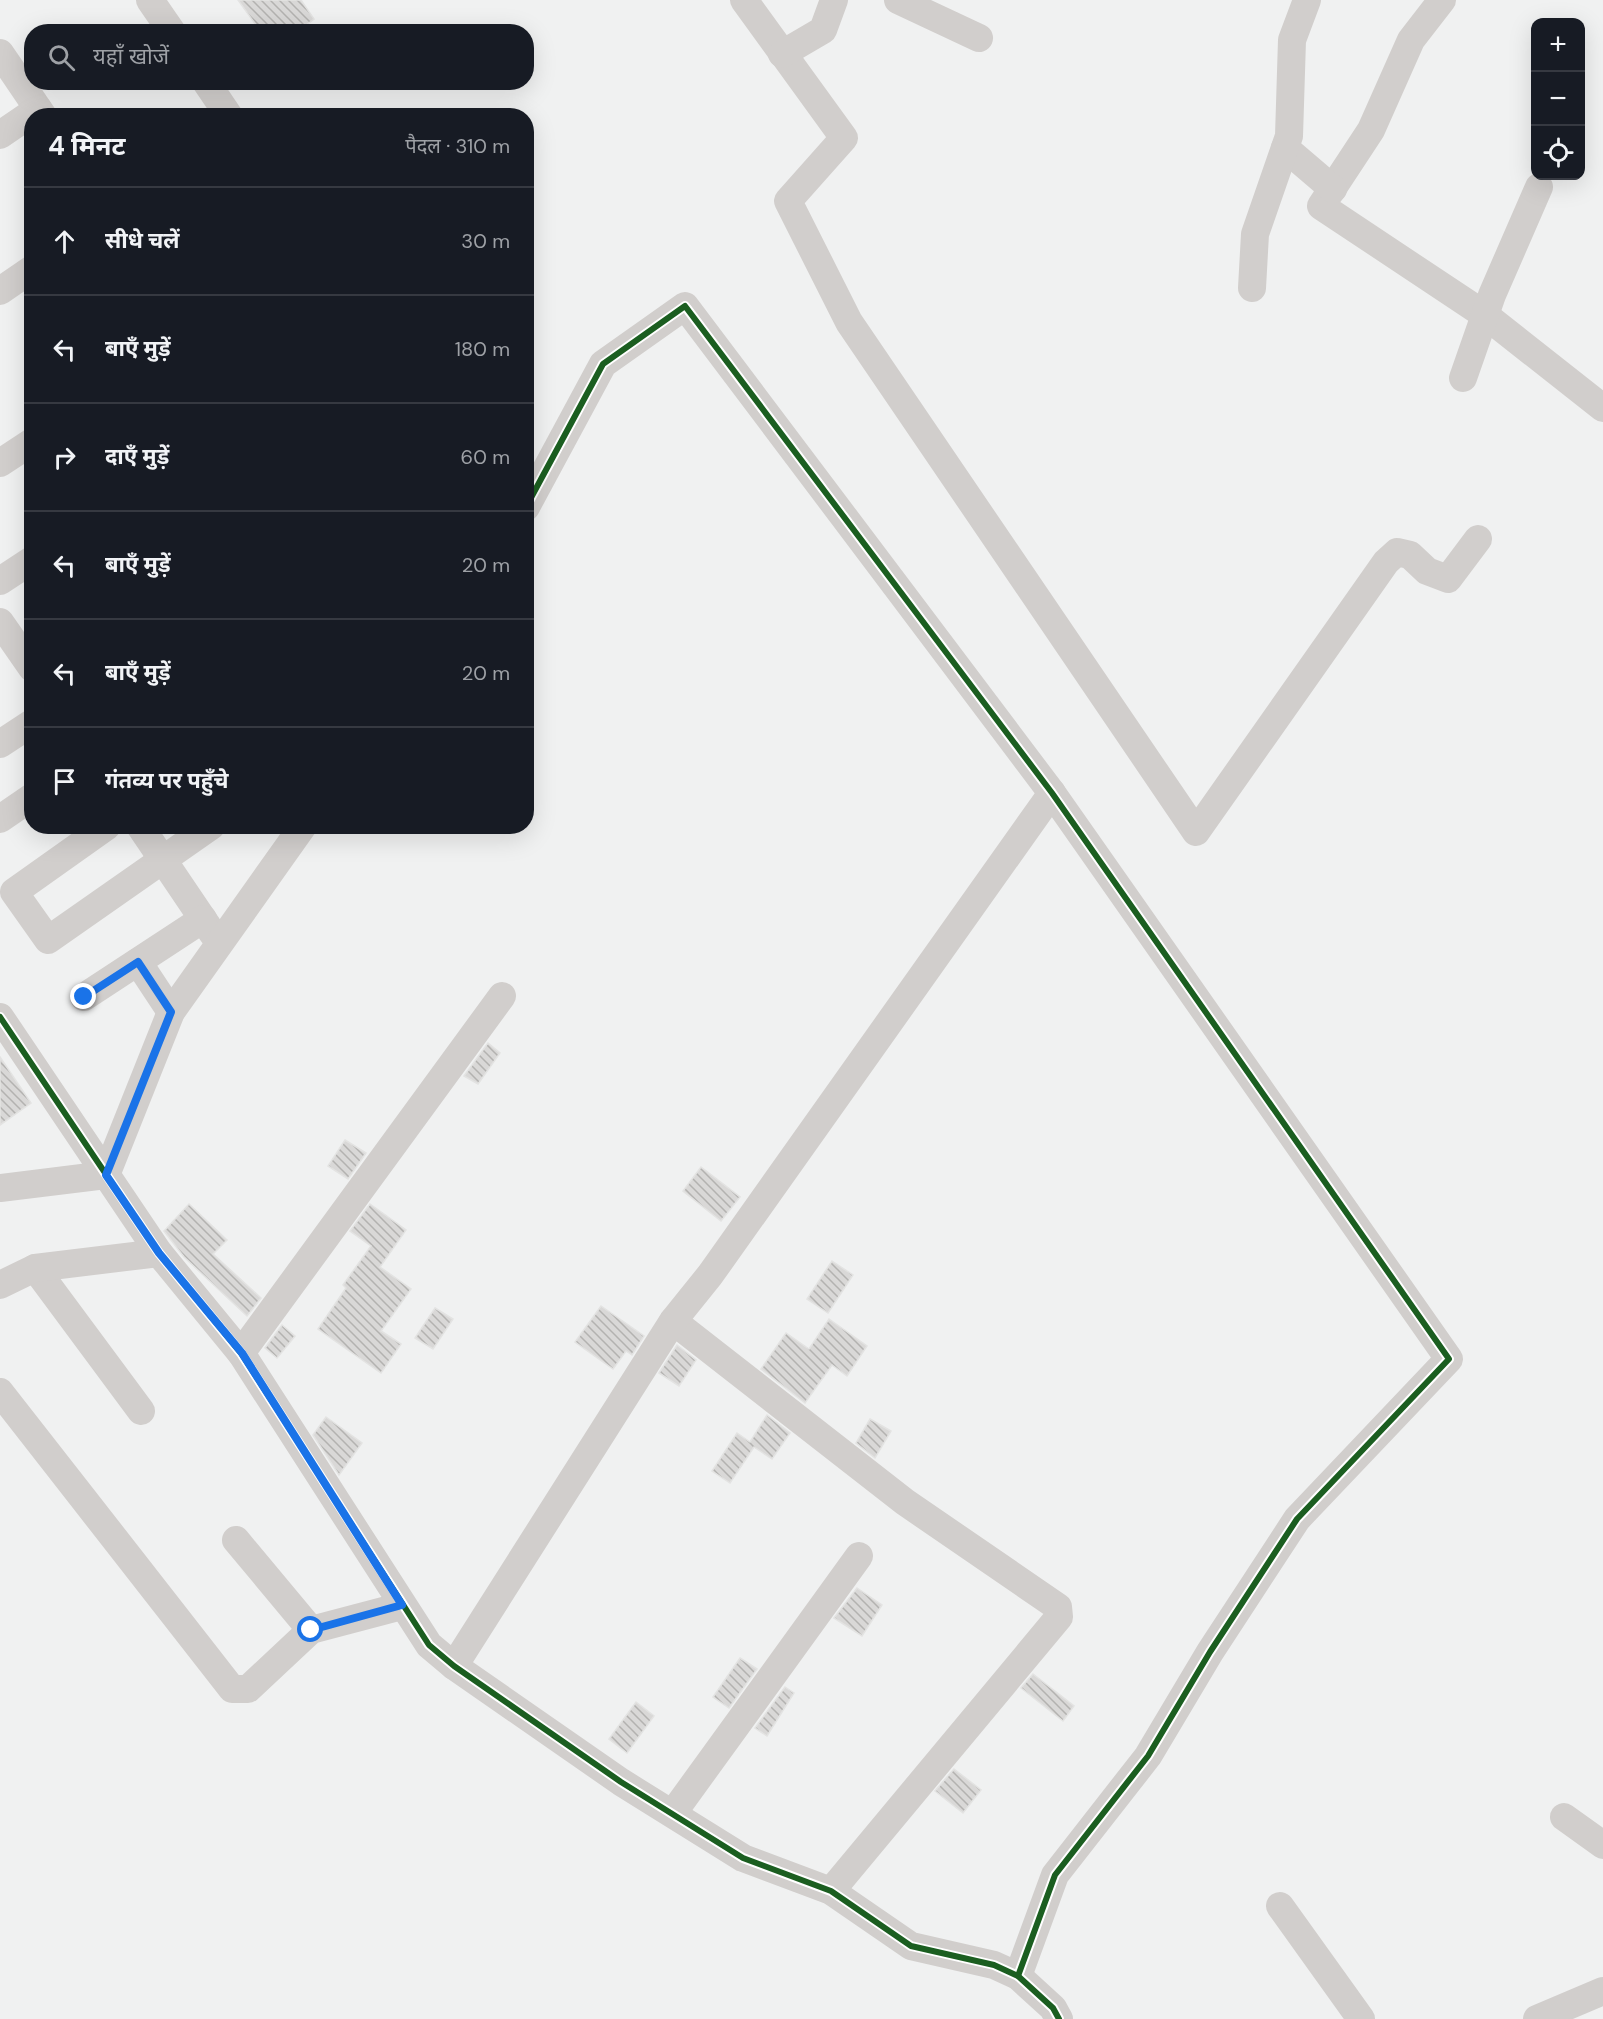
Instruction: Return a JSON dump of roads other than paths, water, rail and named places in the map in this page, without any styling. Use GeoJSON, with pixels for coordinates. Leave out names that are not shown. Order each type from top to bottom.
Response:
{"type":"FeatureCollection","features":[{"type":"Feature","properties":{"kind":"street"},"geometry":{"type":"LineString","coordinates":[[150,0],[166,24]]}},
{"type":"Feature","properties":{"kind":"street"},"geometry":{"type":"LineString","coordinates":[[744,0],[844,138],[788,201],[849,322],[1196,832],[1386,562],[1397,552],[1410,555],[1427,572],[1448,579],[1478,539]]}},
{"type":"Feature","properties":{"kind":"street"},"geometry":{"type":"LineString","coordinates":[[782,54],[823,30],[834,0]]}},
{"type":"Feature","properties":{"kind":"street"},"geometry":{"type":"LineString","coordinates":[[898,0],[979,38]]}},
{"type":"Feature","properties":{"kind":"street"},"geometry":{"type":"LineString","coordinates":[[1252,288],[1255,234],[1289,136],[1292,40],[1307,0]]}},
{"type":"Feature","properties":{"kind":"street"},"geometry":{"type":"LineString","coordinates":[[1442,0],[1411,40],[1371,130],[1321,206],[1485,315],[1603,408]]}},
{"type":"Feature","properties":{"kind":"street"},"geometry":{"type":"LineString","coordinates":[[0,53],[24,88]]}},
{"type":"Feature","properties":{"kind":"street"},"geometry":{"type":"LineString","coordinates":[[26,90],[38,108]]}},
{"type":"Feature","properties":{"kind":"street"},"geometry":{"type":"LineString","coordinates":[[211,90],[224,108]]}},
{"type":"Feature","properties":{"kind":"street"},"geometry":{"type":"LineString","coordinates":[[0,135],[24,122]]}},
{"type":"Feature","properties":{"kind":"street"},"geometry":{"type":"LineString","coordinates":[[1285,148],[1333,189]]}},
{"type":"Feature","properties":{"kind":"street"},"geometry":{"type":"LineString","coordinates":[[1463,378],[1485,315],[1539,187]]}},
{"type":"Feature","properties":{"kind":"street"},"geometry":{"type":"LineString","coordinates":[[0,291],[24,274]]}},
{"type":"Feature","properties":{"kind":"street"},"geometry":{"type":"LineString","coordinates":[[534,492],[603,364],[685,306],[1052,793],[1449,1359],[1297,1519],[1210,1652],[1148,1756],[1055,1875],[1018,1976]]}},
{"type":"Feature","properties":{"kind":"street"},"geometry":{"type":"LineString","coordinates":[[0,463],[24,447]]}},
{"type":"Feature","properties":{"kind":"street"},"geometry":{"type":"LineString","coordinates":[[0,581],[24,565]]}},
{"type":"Feature","properties":{"kind":"street"},"geometry":{"type":"LineString","coordinates":[[0,622],[20,654]]}},
{"type":"Feature","properties":{"kind":"street"},"geometry":{"type":"LineString","coordinates":[[0,744],[24,728]]}},
{"type":"Feature","properties":{"kind":"street"},"geometry":{"type":"LineString","coordinates":[[454,1666],[673,1322],[710,1275],[1052,793]]}},
{"type":"Feature","properties":{"kind":"street"},"geometry":{"type":"LineString","coordinates":[[0,819],[24,802]]}},
{"type":"Feature","properties":{"kind":"street"},"geometry":{"type":"LineString","coordinates":[[96,834],[14,892],[48,940],[200,834]]}},
{"type":"Feature","properties":{"kind":"street"},"geometry":{"type":"LineString","coordinates":[[145,834],[220,944]]}},
{"type":"Feature","properties":{"kind":"street"},"geometry":{"type":"LineString","coordinates":[[106,1175],[171,1012],[297,834]]}},
{"type":"Feature","properties":{"kind":"street"},"geometry":{"type":"LineString","coordinates":[[84,997],[203,919]]}},
{"type":"Feature","properties":{"kind":"street"},"geometry":{"type":"LineString","coordinates":[[138,962],[171,1012]]}},
{"type":"Feature","properties":{"kind":"street"},"geometry":{"type":"LineString","coordinates":[[242,1353],[502,996]]}},
{"type":"Feature","properties":{"kind":"street"},"geometry":{"type":"LineString","coordinates":[[0,1017],[159,1253],[242,1353],[429,1645],[454,1666],[621,1782],[743,1858],[831,1892],[911,1947],[994,1965],[1018,1976],[1053,2008],[1059,2019]]}},
{"type":"Feature","properties":{"kind":"street"},"geometry":{"type":"LineString","coordinates":[[0,1188],[106,1175]]}},
{"type":"Feature","properties":{"kind":"street"},"geometry":{"type":"LineString","coordinates":[[0,1285],[34,1268],[159,1253]]}},
{"type":"Feature","properties":{"kind":"street"},"geometry":{"type":"LineString","coordinates":[[34,1268],[141,1411]]}},
{"type":"Feature","properties":{"kind":"street"},"geometry":{"type":"LineString","coordinates":[[673,1322],[905,1502],[1058,1607],[1059,1617],[831,1892]]}},
{"type":"Feature","properties":{"kind":"street"},"geometry":{"type":"LineString","coordinates":[[0,1392],[232,1689],[248,1689],[311,1630],[402,1605]]}},
{"type":"Feature","properties":{"kind":"street"},"geometry":{"type":"LineString","coordinates":[[236,1540],[311,1630]]}},
{"type":"Feature","properties":{"kind":"street"},"geometry":{"type":"LineString","coordinates":[[673,1814],[859,1556]]}},
{"type":"Feature","properties":{"kind":"street"},"geometry":{"type":"LineString","coordinates":[[1564,1817],[1603,1845]]}},
{"type":"Feature","properties":{"kind":"street"},"geometry":{"type":"LineString","coordinates":[[1280,1906],[1361,2019]]}},
{"type":"Feature","properties":{"kind":"street"},"geometry":{"type":"LineString","coordinates":[[1537,2019],[1597,2002]]}}]}
